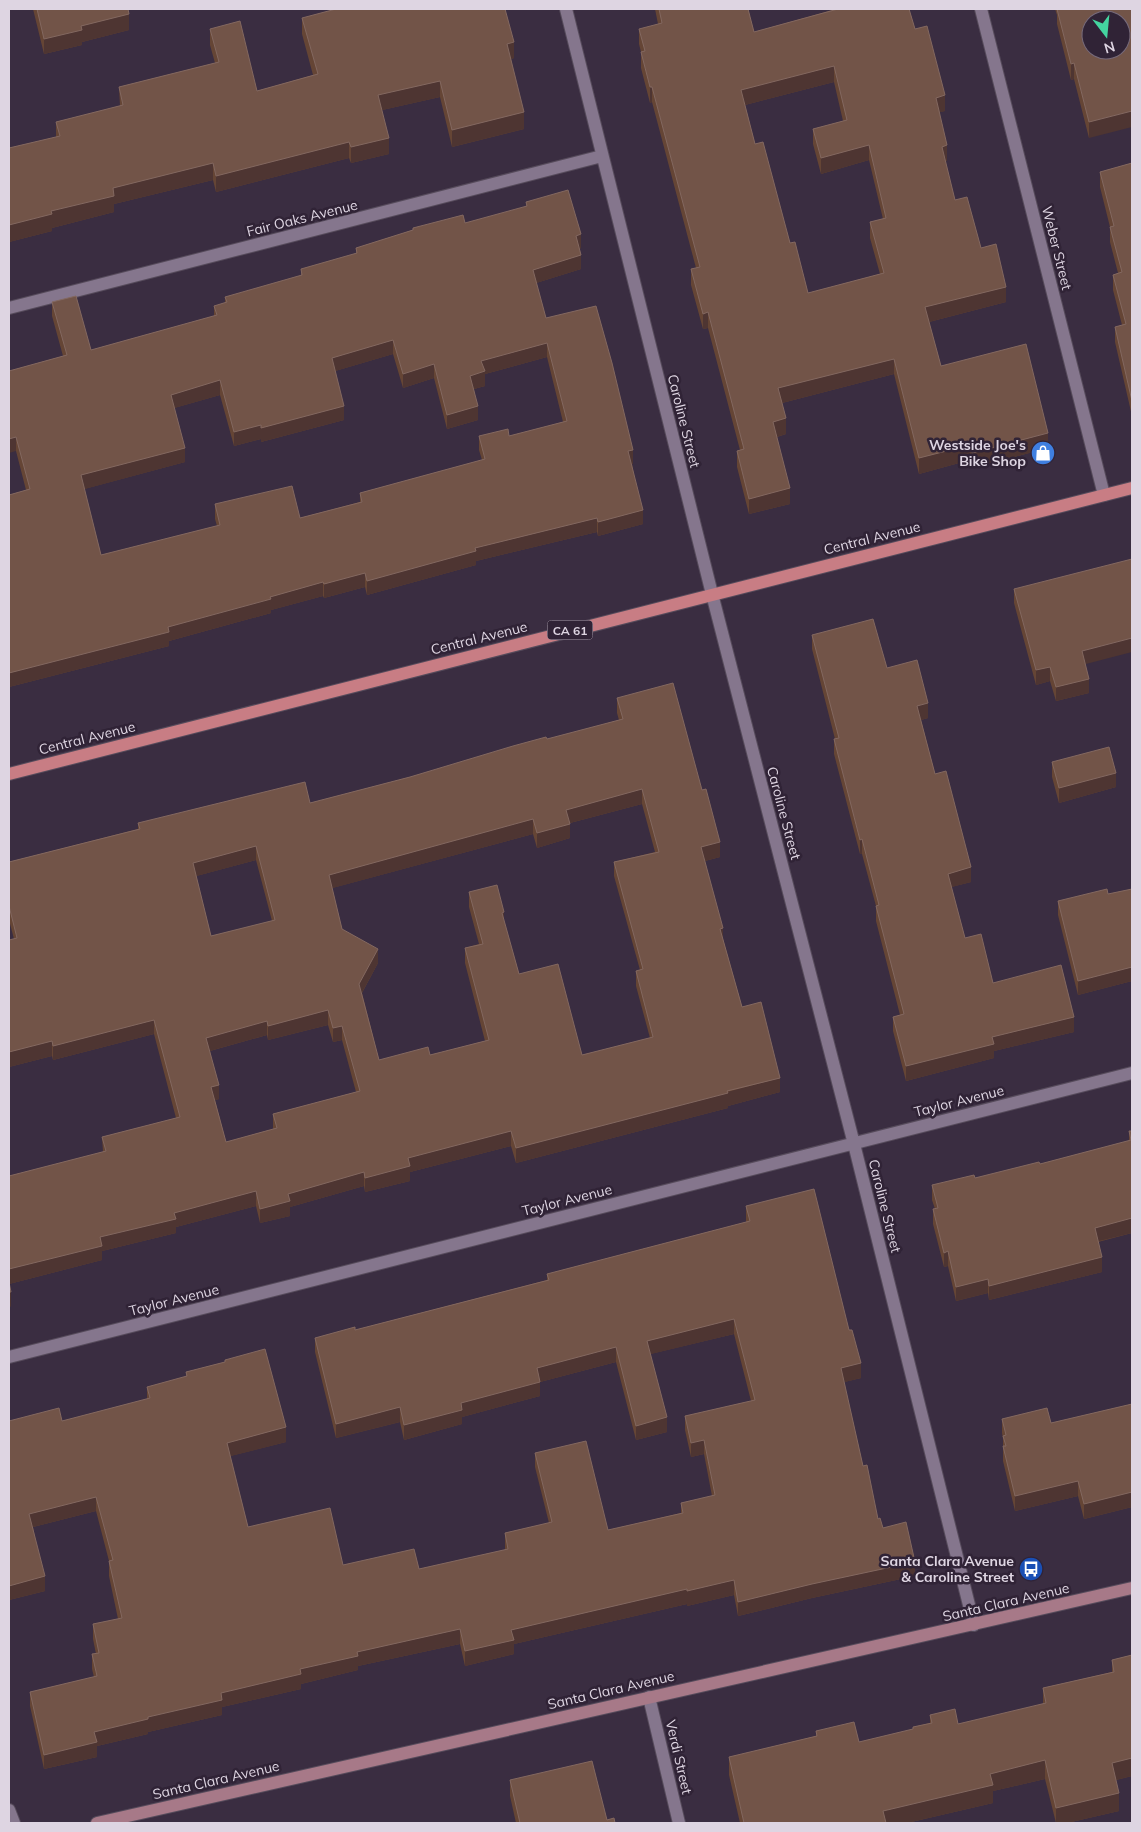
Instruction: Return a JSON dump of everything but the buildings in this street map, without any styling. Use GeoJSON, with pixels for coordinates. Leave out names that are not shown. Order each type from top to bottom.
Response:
{"type":"FeatureCollection","features":[{"type":"Feature","properties":{"kind":"main road","name":"Central Avenue"},"geometry":{"type":"LineString","coordinates":[[9,774],[1132,488]]}},
{"type":"Feature","properties":{"kind":"street","name":"Caroline Street"},"geometry":{"type":"LineString","coordinates":[[566,9],[712,594],[854,1144],[974,1625]]}},
{"type":"Feature","properties":{"kind":"street","name":"Weber Street"},"geometry":{"type":"LineString","coordinates":[[981,9],[1104,495]]}},
{"type":"Feature","properties":{"kind":"street","name":"Fair Oaks Avenue"},"geometry":{"type":"LineString","coordinates":[[9,308],[602,156]]}},
{"type":"Feature","properties":{"kind":"street","name":"Taylor Avenue"},"geometry":{"type":"LineString","coordinates":[[9,1357],[1132,1073]]}},
{"type":"Feature","properties":{"kind":"street","name":"Santa Clara Avenue"},"geometry":{"type":"LineString","coordinates":[[97,1823],[1132,1588]]}},
{"type":"Feature","properties":{"kind":"street","name":"Verdi Street"},"geometry":{"type":"LineString","coordinates":[[649,1697],[679,1823]]}},
{"type":"Feature","properties":{"kind":"street"},"geometry":{"type":"LineString","coordinates":[[9,1810],[14,1823]]}},
{"type":"Feature","properties":{"kind":"place","name":"Westside Joe's Bike Shop"},"geometry":{"type":"Point","coordinates":[1043,453]}},
{"type":"Feature","properties":{"kind":"place","name":"Santa Clara Avenue & Caroline Street"},"geometry":{"type":"Point","coordinates":[1031,1569]}}]}
